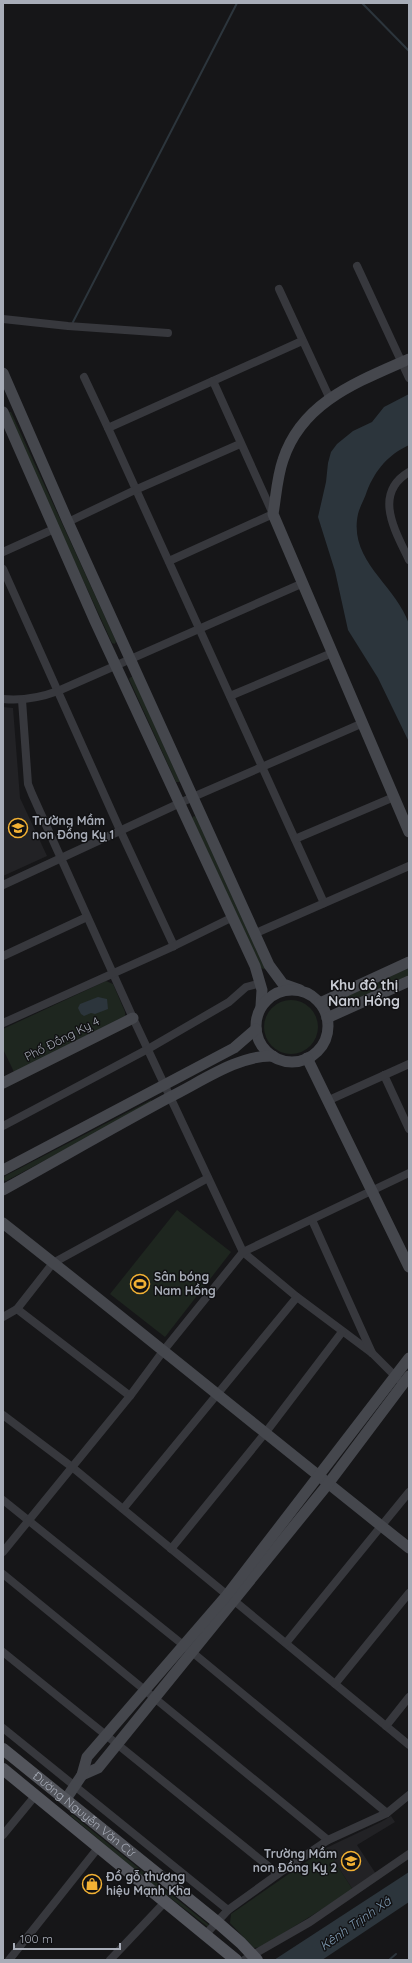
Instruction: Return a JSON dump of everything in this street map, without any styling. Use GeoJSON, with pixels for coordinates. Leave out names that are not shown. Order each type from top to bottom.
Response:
{"type":"FeatureCollection","features":[{"type":"Feature","properties":{"kind":"main road","name":"Đường Nguyễn Văn Cừ"},"geometry":{"type":"LineString","coordinates":[[3,1749],[216,1922],[253,1958]]}},
{"type":"Feature","properties":{"kind":"main road","name":"Đường Nguyễn Văn Cừ"},"geometry":{"type":"LineString","coordinates":[[3,1770],[164,1903],[236,1960]]}},
{"type":"Feature","properties":{"kind":"street"},"geometry":{"type":"LineString","coordinates":[[357,266],[405,361],[409,378]]}},
{"type":"Feature","properties":{"kind":"street"},"geometry":{"type":"LineString","coordinates":[[279,289],[330,399]]}},
{"type":"Feature","properties":{"kind":"street"},"geometry":{"type":"LineString","coordinates":[[3,319],[68,326],[168,333]]}},
{"type":"Feature","properties":{"kind":"street"},"geometry":{"type":"LineString","coordinates":[[108,428],[302,341]]}},
{"type":"Feature","properties":{"kind":"street"},"geometry":{"type":"LineString","coordinates":[[273,514],[283,461],[292,439],[308,416],[330,399],[351,386],[405,361]]}},
{"type":"Feature","properties":{"kind":"street"},"geometry":{"type":"LineString","coordinates":[[84,377],[324,903]]}},
{"type":"Feature","properties":{"kind":"street"},"geometry":{"type":"LineString","coordinates":[[3,412],[116,666],[180,803],[231,918],[255,966],[261,983],[263,996],[261,1006],[256,1017],[256,1029],[262,1047],[273,1056],[290,1062],[307,1058],[318,1051],[325,1040],[328,1027],[327,1018],[320,1003],[311,995],[286,986],[279,980],[269,965],[256,933],[130,660],[4,379]]}},
{"type":"Feature","properties":{"kind":"street"},"geometry":{"type":"LineString","coordinates":[[214,381],[240,444],[273,514],[301,584],[363,723],[409,832]]}},
{"type":"Feature","properties":{"kind":"street"},"geometry":{"type":"LineString","coordinates":[[68,522],[135,490],[240,444]]}},
{"type":"Feature","properties":{"kind":"street"},"geometry":{"type":"LineString","coordinates":[[409,472],[400,479],[394,487],[389,506],[392,525],[409,560]]}},
{"type":"Feature","properties":{"kind":"street"},"geometry":{"type":"LineString","coordinates":[[264,494],[271,498],[277,492]]}},
{"type":"Feature","properties":{"kind":"street"},"geometry":{"type":"LineString","coordinates":[[169,562],[273,514]]}},
{"type":"Feature","properties":{"kind":"street"},"geometry":{"type":"LineString","coordinates":[[3,552],[54,529]]}},
{"type":"Feature","properties":{"kind":"street"},"geometry":{"type":"LineString","coordinates":[[3,569],[120,830],[174,946]]}},
{"type":"Feature","properties":{"kind":"street"},"geometry":{"type":"LineString","coordinates":[[3,699],[22,700],[44,696],[58,691],[301,584]]}},
{"type":"Feature","properties":{"kind":"street"},"geometry":{"type":"LineString","coordinates":[[230,696],[332,653]]}},
{"type":"Feature","properties":{"kind":"street"},"geometry":{"type":"LineString","coordinates":[[22,700],[28,784],[133,1018],[172,1097],[243,1252],[297,1297],[372,1353],[394,1375],[406,1380],[328,1484],[230,1598],[150,1695],[117,1744],[98,1768],[82,1775]]}},
{"type":"Feature","properties":{"kind":"street"},"geometry":{"type":"LineString","coordinates":[[3,885],[193,797],[363,723]]}},
{"type":"Feature","properties":{"kind":"street"},"geometry":{"type":"LineString","coordinates":[[295,839],[394,797]]}},
{"type":"Feature","properties":{"kind":"street"},"geometry":{"type":"LineString","coordinates":[[256,933],[409,866]]}},
{"type":"Feature","properties":{"kind":"street"},"geometry":{"type":"LineString","coordinates":[[3,956],[87,917]]}},
{"type":"Feature","properties":{"kind":"street"},"geometry":{"type":"LineString","coordinates":[[3,1023],[174,946],[231,918]]}},
{"type":"Feature","properties":{"kind":"street"},"geometry":{"type":"LineString","coordinates":[[320,1003],[409,962]]}},
{"type":"Feature","properties":{"kind":"street"},"geometry":{"type":"LineString","coordinates":[[327,1018],[409,981]]}},
{"type":"Feature","properties":{"kind":"street"},"geometry":{"type":"LineString","coordinates":[[3,1126],[148,1050],[229,1002],[246,987],[261,983]]}},
{"type":"Feature","properties":{"kind":"street"},"geometry":{"type":"LineString","coordinates":[[261,1006],[270,997],[280,991],[292,989],[300,990]]}},
{"type":"Feature","properties":{"kind":"street","name":"Phố Đồng Kỵ 4"},"geometry":{"type":"LineString","coordinates":[[3,1083],[133,1018]]}},
{"type":"Feature","properties":{"kind":"street"},"geometry":{"type":"LineString","coordinates":[[3,1170],[233,1049],[256,1029]]}},
{"type":"Feature","properties":{"kind":"street"},"geometry":{"type":"LineString","coordinates":[[3,1190],[238,1062],[254,1057],[273,1056]]}},
{"type":"Feature","properties":{"kind":"street"},"geometry":{"type":"LineString","coordinates":[[307,1058],[409,1267]]}},
{"type":"Feature","properties":{"kind":"street"},"geometry":{"type":"LineString","coordinates":[[327,1101],[409,1064]]}},
{"type":"Feature","properties":{"kind":"street"},"geometry":{"type":"LineString","coordinates":[[384,1075],[409,1129]]}},
{"type":"Feature","properties":{"kind":"street"},"geometry":{"type":"LineString","coordinates":[[3,1552],[130,1396],[164,1350],[243,1252],[409,1173]]}},
{"type":"Feature","properties":{"kind":"street"},"geometry":{"type":"LineString","coordinates":[[3,1317],[17,1309],[53,1262],[208,1178]]}},
{"type":"Feature","properties":{"kind":"street"},"geometry":{"type":"LineString","coordinates":[[312,1220],[372,1353]]}},
{"type":"Feature","properties":{"kind":"street"},"geometry":{"type":"LineString","coordinates":[[3,1223],[218,1393],[318,1476],[409,1548]]}},
{"type":"Feature","properties":{"kind":"street"},"geometry":{"type":"LineString","coordinates":[[123,1509],[297,1297]]}},
{"type":"Feature","properties":{"kind":"street"},"geometry":{"type":"LineString","coordinates":[[17,1309],[130,1396]]}},
{"type":"Feature","properties":{"kind":"street"},"geometry":{"type":"LineString","coordinates":[[171,1549],[266,1432],[342,1332]]}},
{"type":"Feature","properties":{"kind":"street"},"geometry":{"type":"LineString","coordinates":[[230,1598],[318,1476],[394,1375],[409,1358]]}},
{"type":"Feature","properties":{"kind":"street"},"geometry":{"type":"LineString","coordinates":[[3,1415],[72,1467],[409,1745]]}},
{"type":"Feature","properties":{"kind":"street"},"geometry":{"type":"LineString","coordinates":[[286,1643],[409,1492]]}},
{"type":"Feature","properties":{"kind":"street"},"geometry":{"type":"LineString","coordinates":[[3,1500],[188,1649],[387,1813]]}},
{"type":"Feature","properties":{"kind":"street"},"geometry":{"type":"LineString","coordinates":[[3,1574],[328,1840]]}},
{"type":"Feature","properties":{"kind":"street"},"geometry":{"type":"LineString","coordinates":[[335,1684],[409,1593]]}},
{"type":"Feature","properties":{"kind":"street"},"geometry":{"type":"LineString","coordinates":[[3,1652],[278,1874]]}},
{"type":"Feature","properties":{"kind":"street"},"geometry":{"type":"LineString","coordinates":[[66,1799],[82,1775],[87,1757],[150,1695]]}},
{"type":"Feature","properties":{"kind":"street"},"geometry":{"type":"LineString","coordinates":[[386,1726],[409,1697]]}},
{"type":"Feature","properties":{"kind":"street"},"geometry":{"type":"LineString","coordinates":[[3,1728],[228,1910]]}},
{"type":"Feature","properties":{"kind":"street"},"geometry":{"type":"LineString","coordinates":[[205,1934],[228,1910],[278,1874],[328,1840],[387,1813],[409,1795]]}},
{"type":"Feature","properties":{"kind":"street"},"geometry":{"type":"LineString","coordinates":[[3,1835],[35,1796]]}},
{"type":"Feature","properties":{"kind":"street"},"geometry":{"type":"LineString","coordinates":[[8,1960],[98,1848]]}},
{"type":"Feature","properties":{"kind":"street"},"geometry":{"type":"LineString","coordinates":[[253,1958],[310,1922],[409,1854]]}},
{"type":"Feature","properties":{"kind":"street"},"geometry":{"type":"LineString","coordinates":[[110,1960],[164,1903]]}},
{"type":"Feature","properties":{"kind":"shaded area"},"geometry":{"type":"Polygon","coordinates":[[[8,412],[11,412],[116,641],[115,644],[112,643],[43,493],[8,412]]]}},
{"type":"Feature","properties":{"kind":"shaded area"},"geometry":{"type":"Polygon","coordinates":[[[133,677],[180,782],[176,782],[129,679],[133,677]]]}},
{"type":"Feature","properties":{"kind":"shaded area","name":"Trường Mầm non Đồng Kỵ 1"},"geometry":{"type":"Polygon","coordinates":[[[3,707],[13,708],[20,798],[47,856],[3,876],[3,707]]]}},
{"type":"Feature","properties":{"kind":"shaded area"},"geometry":{"type":"Polygon","coordinates":[[[194,816],[196,817],[265,969],[261,968],[192,818],[194,816]]]}},
{"type":"Feature","properties":{"kind":"shaded area"},"geometry":{"type":"Polygon","coordinates":[[[409,968],[409,975],[352,1003],[347,1001],[347,996],[409,968]]]}},
{"type":"Feature","properties":{"kind":"shaded area"},"geometry":{"type":"Polygon","coordinates":[[[106,981],[113,984],[125,1012],[125,1016],[14,1072],[3,1049],[3,1029],[106,981]]]}},
{"type":"Feature","properties":{"kind":"shaded area"},"geometry":{"type":"Polygon","coordinates":[[[291,1000],[301,1002],[310,1008],[316,1017],[318,1027],[316,1037],[310,1046],[301,1052],[291,1054],[281,1052],[272,1046],[266,1037],[264,1027],[266,1017],[272,1008],[281,1002],[291,1000]]]}},
{"type":"Feature","properties":{"kind":"shaded area"},"geometry":{"type":"Polygon","coordinates":[[[151,1100],[153,1103],[6,1181],[3,1180],[5,1176],[151,1100]]]}},
{"type":"Feature","properties":{"kind":"shaded area"},"geometry":{"type":"Polygon","coordinates":[[[177,1210],[231,1252],[165,1337],[110,1294],[177,1210]]]}},
{"type":"Feature","properties":{"kind":"shaded area"},"geometry":{"type":"Polygon","coordinates":[[[70,1815],[73,1815],[209,1925],[208,1927],[137,1872],[70,1815]]]}},
{"type":"Feature","properties":{"kind":"shaded area","name":"Trường Mầm non Đồng Kỵ 2"},"geometry":{"type":"Polygon","coordinates":[[[391,1816],[395,1822],[357,1845],[376,1874],[353,1890],[326,1848],[391,1816]]]}},
{"type":"Feature","properties":{"kind":"shaded area"},"geometry":{"type":"Polygon","coordinates":[[[326,1848],[353,1890],[261,1947],[254,1948],[230,1923],[231,1914],[326,1848]]]}},
{"type":"Feature","properties":{"kind":"water"},"geometry":{"type":"Polygon","coordinates":[[[409,394],[409,445],[389,458],[374,476],[358,514],[357,531],[360,546],[366,559],[403,610],[409,624],[409,742],[378,678],[348,630],[335,571],[318,517],[331,452],[337,444],[353,431],[372,422],[384,407],[409,394]]]}},
{"type":"Feature","properties":{"kind":"water"},"geometry":{"type":"Polygon","coordinates":[[[98,997],[107,999],[108,1009],[95,1014],[91,1013],[84,1016],[81,1014],[78,1008],[80,1004],[98,997]]]}},
{"type":"Feature","properties":{"kind":"water","name":"Kênh Trịnh Xá"},"geometry":{"type":"Polygon","coordinates":[[[409,1872],[409,1902],[322,1960],[274,1960],[409,1872]]]}},
{"type":"Feature","properties":{"kind":"waterway"},"geometry":{"type":"LineString","coordinates":[[73,322],[237,3]]}},
{"type":"Feature","properties":{"kind":"waterway"},"geometry":{"type":"LineString","coordinates":[[362,3],[409,51]]}},
{"type":"Feature","properties":{"kind":"waterway"},"geometry":{"type":"LineString","coordinates":[[389,1960],[396,1954]]}},
{"type":"Feature","properties":{"kind":"place","name":"Trường Mầm non Đồng Kỵ 1"},"geometry":{"type":"Point","coordinates":[18,828]}},
{"type":"Feature","properties":{"kind":"place","name":"Sân bóng Nam Hồng"},"geometry":{"type":"Point","coordinates":[140,1284]}},
{"type":"Feature","properties":{"kind":"place","name":"Trường Mầm non Đồng Kỵ 2"},"geometry":{"type":"Point","coordinates":[351,1861]}},
{"type":"Feature","properties":{"kind":"place","name":"Đồ gỗ thương hiệu Mạnh Kha"},"geometry":{"type":"Point","coordinates":[92,1884]}},
{"type":"Feature","properties":{"kind":"district","name":"Khu đô thị Nam Hồng"},"geometry":{"type":"Point","coordinates":[364,994]}}]}
